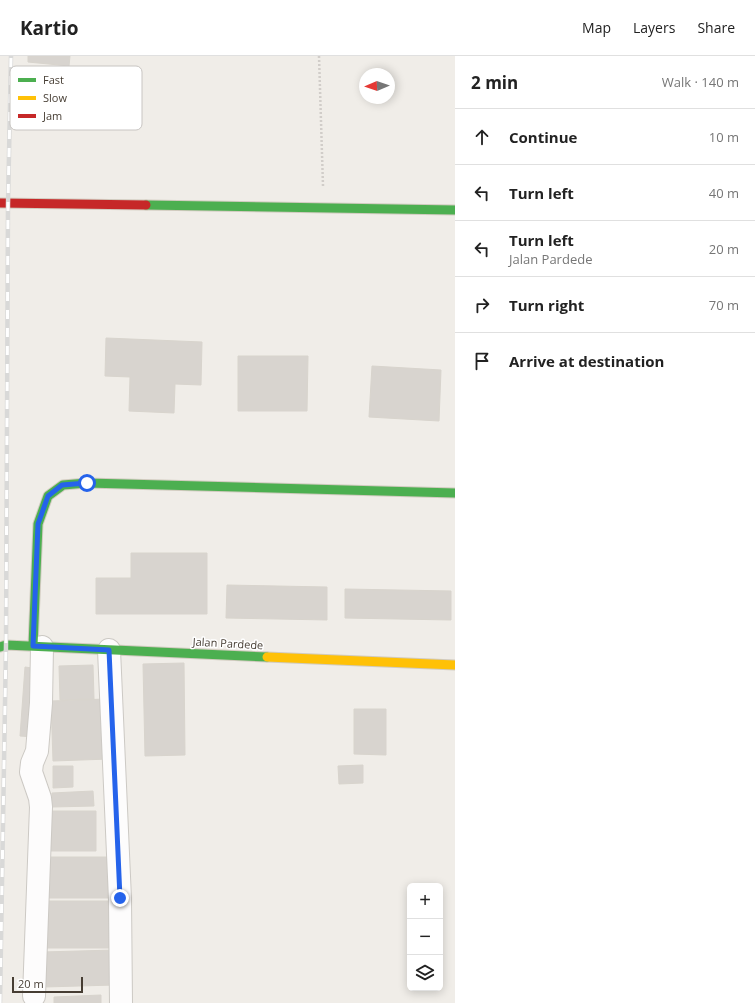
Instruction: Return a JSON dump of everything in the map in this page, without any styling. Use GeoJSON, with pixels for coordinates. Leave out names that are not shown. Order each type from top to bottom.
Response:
{"type":"FeatureCollection","features":[{"type":"Feature","properties":{"kind":"street"},"geometry":{"type":"LineString","coordinates":[[0,203],[455,210]]}},
{"type":"Feature","properties":{"kind":"street"},"geometry":{"type":"LineString","coordinates":[[34,996],[41,807],[40,798],[31,772],[32,763],[37,751],[41,703],[38,647],[38,524],[48,496],[62,485],[87,483],[455,493]]}},
{"type":"Feature","properties":{"kind":"street","name":"Jalan Pardede"},"geometry":{"type":"LineString","coordinates":[[0,647],[6,645],[455,665]]}},
{"type":"Feature","properties":{"kind":"street"},"geometry":{"type":"LineString","coordinates":[[109,650],[120,898],[121,1003]]}},
{"type":"Feature","properties":{"kind":"path"},"geometry":{"type":"LineString","coordinates":[[319,56],[324,208]]}},
{"type":"Feature","properties":{"kind":"building"},"geometry":{"type":"Polygon","coordinates":[[[28,56],[70,56],[69,66],[28,62],[28,56]]]}},
{"type":"Feature","properties":{"kind":"building"},"geometry":{"type":"Polygon","coordinates":[[[106,338],[202,342],[201,385],[175,384],[174,413],[129,411],[130,377],[105,376],[106,338]]]}},
{"type":"Feature","properties":{"kind":"building"},"geometry":{"type":"Polygon","coordinates":[[[238,356],[308,356],[307,411],[238,411],[238,356]]]}},
{"type":"Feature","properties":{"kind":"building"},"geometry":{"type":"Polygon","coordinates":[[[372,366],[441,370],[439,421],[369,417],[372,366]]]}},
{"type":"Feature","properties":{"kind":"building"},"geometry":{"type":"Polygon","coordinates":[[[131,553],[207,553],[207,614],[96,614],[96,578],[131,578],[131,553]]]}},
{"type":"Feature","properties":{"kind":"building"},"geometry":{"type":"Polygon","coordinates":[[[227,585],[327,587],[327,620],[226,618],[227,585]]]}},
{"type":"Feature","properties":{"kind":"building"},"geometry":{"type":"Polygon","coordinates":[[[345,589],[451,591],[451,620],[345,618],[345,589]]]}},
{"type":"Feature","properties":{"kind":"building"},"geometry":{"type":"Polygon","coordinates":[[[184,663],[185,755],[145,756],[143,664],[184,663]]]}},
{"type":"Feature","properties":{"kind":"building"},"geometry":{"type":"Polygon","coordinates":[[[93,665],[94,699],[60,700],[59,666],[93,665]]]}},
{"type":"Feature","properties":{"kind":"building"},"geometry":{"type":"Polygon","coordinates":[[[25,667],[39,669],[35,737],[20,736],[25,667]]]}},
{"type":"Feature","properties":{"kind":"building"},"geometry":{"type":"Polygon","coordinates":[[[106,699],[109,759],[53,761],[51,701],[106,699]]]}},
{"type":"Feature","properties":{"kind":"building"},"geometry":{"type":"Polygon","coordinates":[[[354,709],[386,709],[386,755],[354,754],[354,709]]]}},
{"type":"Feature","properties":{"kind":"building"},"geometry":{"type":"Polygon","coordinates":[[[363,765],[363,783],[339,784],[338,766],[363,765]]]}},
{"type":"Feature","properties":{"kind":"building"},"geometry":{"type":"Polygon","coordinates":[[[53,766],[73,766],[73,787],[53,788],[53,766]]]}},
{"type":"Feature","properties":{"kind":"building"},"geometry":{"type":"Polygon","coordinates":[[[93,791],[94,806],[52,807],[52,793],[93,791]]]}},
{"type":"Feature","properties":{"kind":"building"},"geometry":{"type":"Polygon","coordinates":[[[49,811],[96,811],[96,851],[49,851],[49,811]]]}},
{"type":"Feature","properties":{"kind":"building"},"geometry":{"type":"Polygon","coordinates":[[[45,857],[108,857],[108,898],[46,898],[45,857]]]}},
{"type":"Feature","properties":{"kind":"building"},"geometry":{"type":"Polygon","coordinates":[[[43,901],[110,901],[110,948],[44,948],[43,901]]]}},
{"type":"Feature","properties":{"kind":"building"},"geometry":{"type":"Polygon","coordinates":[[[114,950],[114,985],[44,987],[43,952],[114,950]]]}},
{"type":"Feature","properties":{"kind":"building"},"geometry":{"type":"Polygon","coordinates":[[[101,995],[101,1003],[54,1003],[54,997],[101,995]]]}},
{"type":"Feature","properties":{"kind":"railway"},"geometry":{"type":"LineString","coordinates":[[11,56],[11,66]]}},
{"type":"Feature","properties":{"kind":"railway"},"geometry":{"type":"LineString","coordinates":[[0,1003],[6,645],[8,204],[10,105]]}},
{"type":"Feature","properties":{"kind":"traffic: fast"},"geometry":{"type":"LineString","coordinates":[[146,205],[455,210]]}},
{"type":"Feature","properties":{"kind":"traffic: fast"},"geometry":{"type":"LineString","coordinates":[[33,646],[38,524],[48,496],[63,485],[87,483],[455,493]]}},
{"type":"Feature","properties":{"kind":"traffic: fast"},"geometry":{"type":"LineString","coordinates":[[0,647],[6,645],[267,657]]}},
{"type":"Feature","properties":{"kind":"traffic: slow"},"geometry":{"type":"LineString","coordinates":[[267,657],[455,665]]}},
{"type":"Feature","properties":{"kind":"traffic: jam"},"geometry":{"type":"LineString","coordinates":[[0,203],[146,205]]}},
{"type":"Feature","properties":{"kind":"route"},"geometry":{"type":"LineString","coordinates":[[87,483],[62,485],[48,496],[38,524],[33,646],[109,650],[120,898]]}}]}
